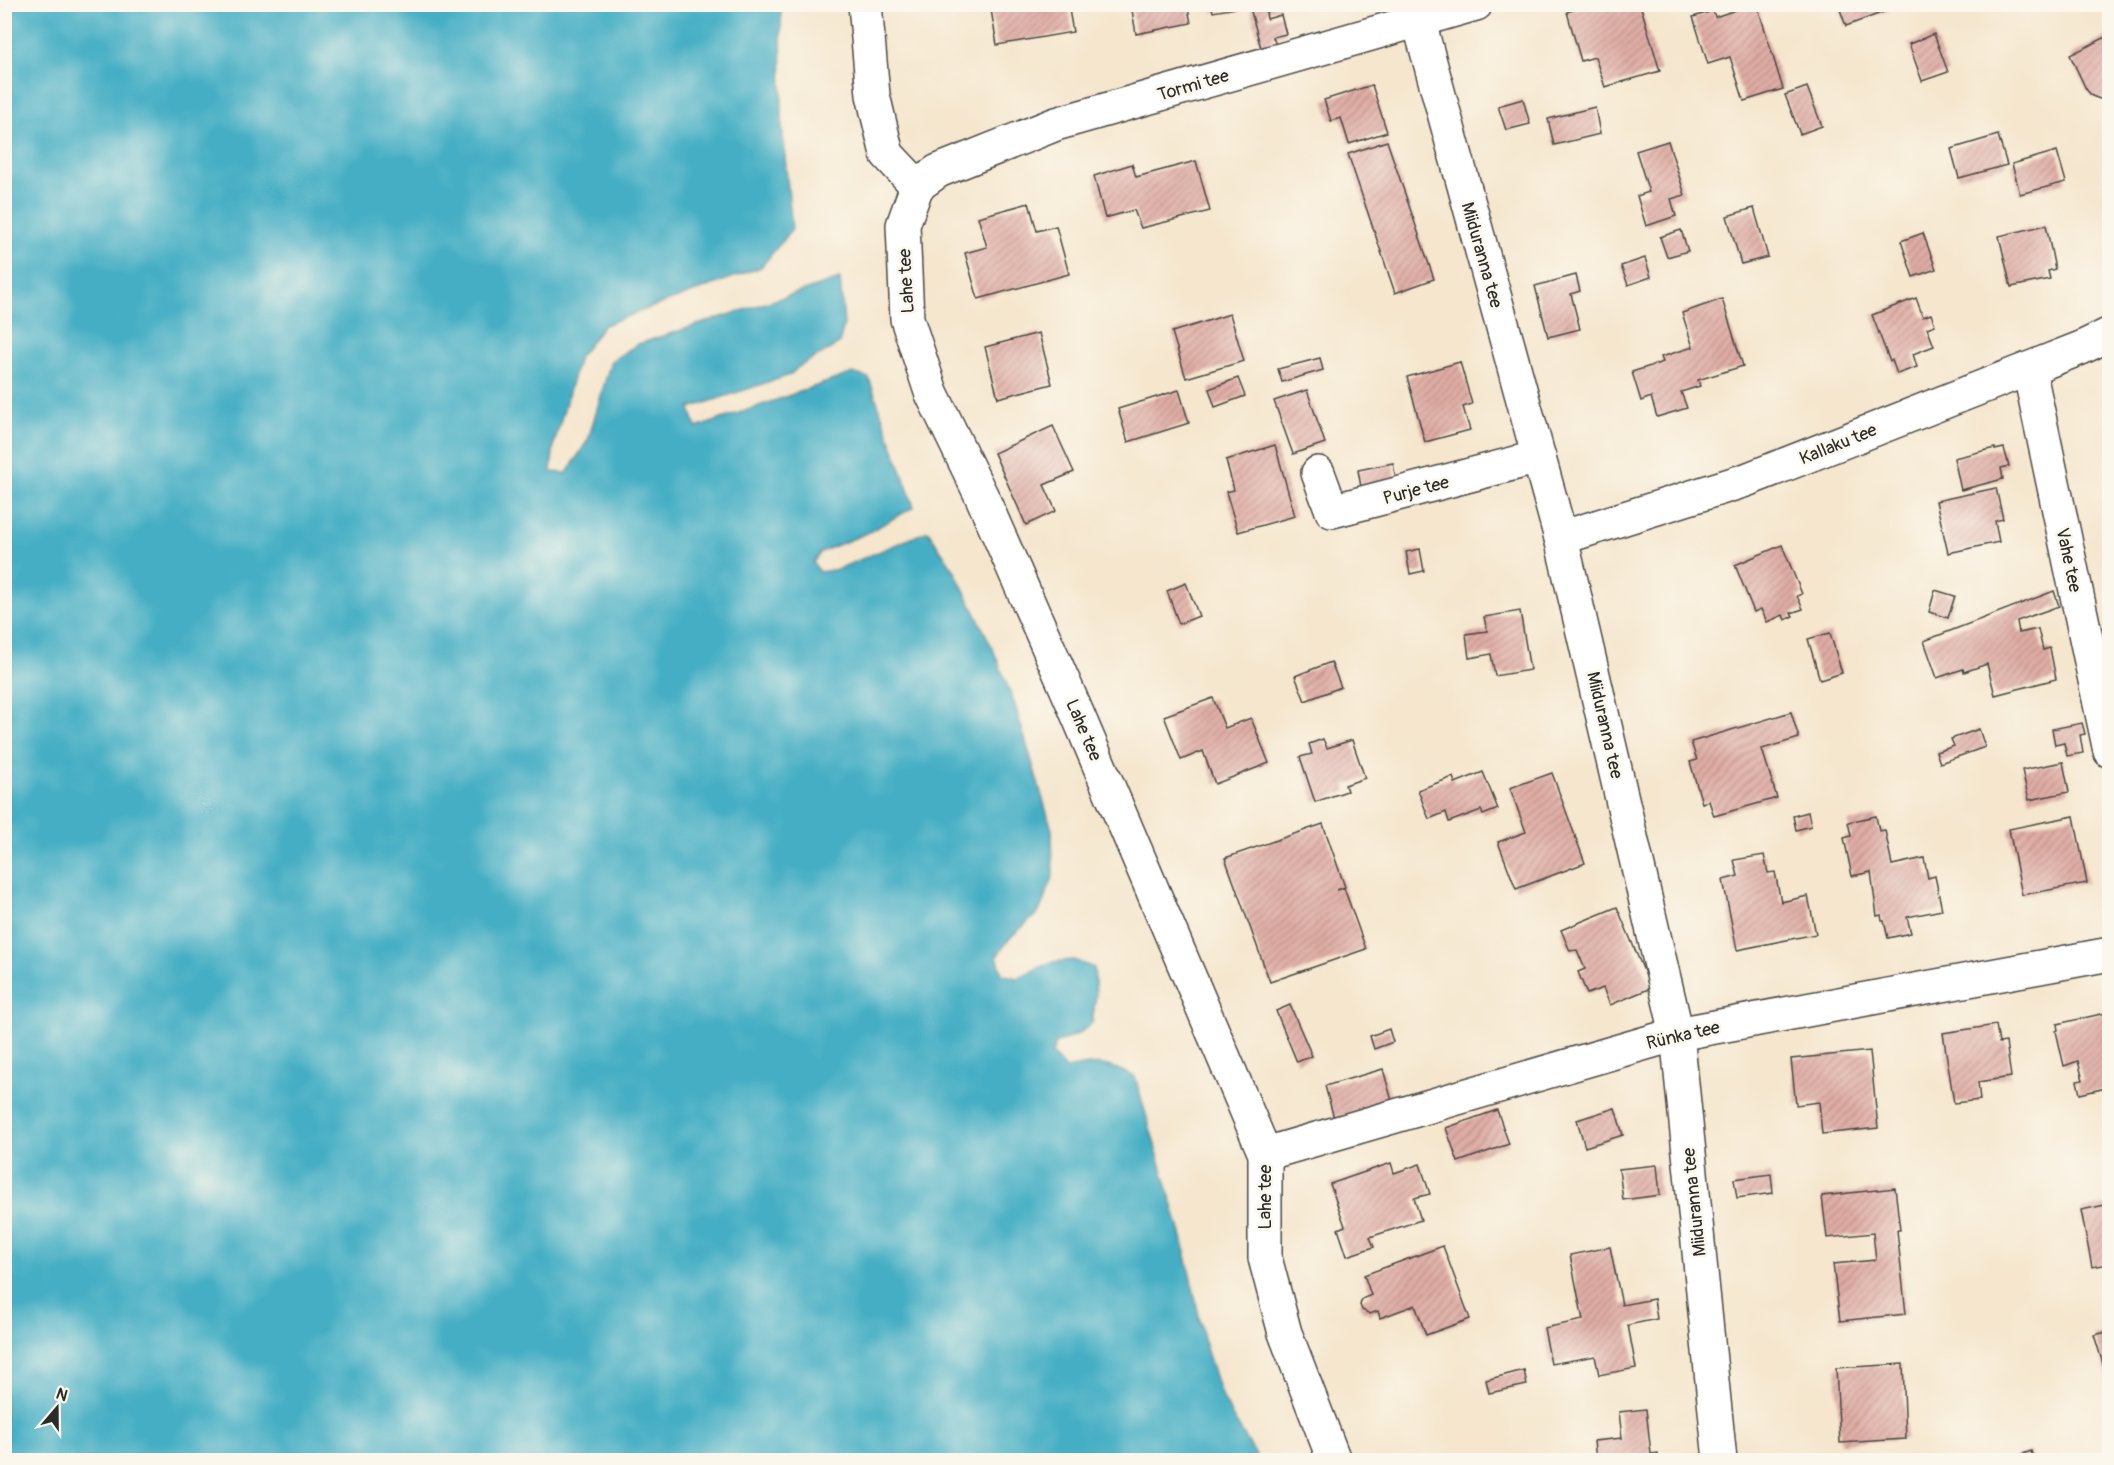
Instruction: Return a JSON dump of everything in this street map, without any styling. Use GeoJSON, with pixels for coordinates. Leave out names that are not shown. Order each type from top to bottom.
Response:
{"type":"FeatureCollection","features":[{"type":"Feature","properties":{"kind":"street"},"geometry":{"type":"LineString","coordinates":[[865,4],[873,95],[887,154],[917,186]]}},
{"type":"Feature","properties":{"kind":"street","name":"Tormi tee"},"geometry":{"type":"LineString","coordinates":[[917,186],[938,171],[1056,124],[1416,13],[1476,4]]}},
{"type":"Feature","properties":{"kind":"street","name":"Miiduranna tee"},"geometry":{"type":"LineString","coordinates":[[1416,13],[1561,538],[1677,1034],[1720,1461]]}},
{"type":"Feature","properties":{"kind":"street","name":"Lahe tee"},"geometry":{"type":"LineString","coordinates":[[917,186],[903,225],[907,320],[932,392],[982,497],[1063,681],[1265,1154],[1265,1258],[1285,1333],[1334,1461]]}},
{"type":"Feature","properties":{"kind":"street","name":"Kallaku tee"},"geometry":{"type":"LineString","coordinates":[[1561,538],[1746,480],[2029,369],[2109,334]]}},
{"type":"Feature","properties":{"kind":"street","name":"Vahe tee"},"geometry":{"type":"LineString","coordinates":[[2029,369],[2109,751]]}},
{"type":"Feature","properties":{"kind":"street","name":"Purje tee"},"geometry":{"type":"LineString","coordinates":[[1318,473],[1332,512],[1539,457]]}},
{"type":"Feature","properties":{"kind":"street","name":"Rünka tee"},"geometry":{"type":"LineString","coordinates":[[1265,1154],[1677,1034],[2109,954]]}},
{"type":"Feature","properties":{"kind":"water"},"geometry":{"type":"Polygon","coordinates":[[[5,4],[781,5],[782,126],[792,229],[761,267],[604,325],[579,357],[554,444],[551,472],[567,473],[588,440],[611,361],[638,344],[840,279],[844,324],[839,344],[798,367],[790,375],[690,408],[696,428],[853,373],[869,378],[914,507],[869,532],[821,552],[813,562],[819,572],[838,569],[928,531],[954,570],[993,649],[1015,705],[1052,830],[1053,877],[1039,912],[1010,938],[997,956],[1002,974],[1017,978],[1051,962],[1074,960],[1094,968],[1096,995],[1092,1023],[1078,1034],[1056,1043],[1052,1054],[1066,1069],[1094,1064],[1116,1068],[1135,1077],[1182,1237],[1206,1348],[1220,1392],[1259,1460],[5,1460],[5,4]]]}},
{"type":"Feature","properties":{"kind":"building"},"geometry":{"type":"Polygon","coordinates":[[[990,4],[1068,4],[1073,32],[997,45],[990,4]]]}},
{"type":"Feature","properties":{"kind":"building"},"geometry":{"type":"Polygon","coordinates":[[[1131,4],[1187,4],[1191,23],[1136,34],[1131,4]]]}},
{"type":"Feature","properties":{"kind":"building"},"geometry":{"type":"Polygon","coordinates":[[[1211,4],[1247,4],[1247,6],[1213,12],[1211,4]]]}},
{"type":"Feature","properties":{"kind":"building"},"geometry":{"type":"Polygon","coordinates":[[[1249,4],[1277,4],[1279,9],[1266,12],[1267,19],[1281,15],[1286,34],[1273,37],[1277,48],[1262,52],[1249,4]]]}},
{"type":"Feature","properties":{"kind":"building"},"geometry":{"type":"Polygon","coordinates":[[[1591,4],[1640,4],[1660,71],[1605,87],[1595,57],[1581,61],[1567,12],[1591,4]]]}},
{"type":"Feature","properties":{"kind":"building"},"geometry":{"type":"Polygon","coordinates":[[[1757,4],[1783,89],[1744,101],[1730,57],[1708,64],[1693,17],[1713,11],[1715,17],[1757,4]]]}},
{"type":"Feature","properties":{"kind":"building"},"geometry":{"type":"Polygon","coordinates":[[[1838,4],[1900,4],[1900,6],[1846,26],[1838,4]]]}},
{"type":"Feature","properties":{"kind":"building"},"geometry":{"type":"Polygon","coordinates":[[[1934,34],[1948,72],[1922,81],[1909,44],[1934,34]]]}},
{"type":"Feature","properties":{"kind":"building"},"geometry":{"type":"Polygon","coordinates":[[[2110,35],[2110,99],[2100,99],[2092,96],[2086,89],[2070,55],[2110,35]]]}},
{"type":"Feature","properties":{"kind":"building"},"geometry":{"type":"Polygon","coordinates":[[[1372,85],[1387,132],[1349,144],[1341,118],[1331,121],[1324,100],[1372,85]]]}},
{"type":"Feature","properties":{"kind":"building"},"geometry":{"type":"Polygon","coordinates":[[[1807,87],[1822,126],[1800,134],[1785,95],[1807,87]]]}},
{"type":"Feature","properties":{"kind":"building"},"geometry":{"type":"Polygon","coordinates":[[[1523,99],[1530,124],[1506,130],[1498,106],[1523,99]]]}},
{"type":"Feature","properties":{"kind":"building"},"geometry":{"type":"Polygon","coordinates":[[[1595,107],[1600,134],[1554,145],[1548,119],[1595,107]]]}},
{"type":"Feature","properties":{"kind":"building"},"geometry":{"type":"Polygon","coordinates":[[[1998,135],[2007,165],[1959,178],[1951,149],[1998,135]]]}},
{"type":"Feature","properties":{"kind":"building"},"geometry":{"type":"Polygon","coordinates":[[[1387,141],[1434,279],[1395,293],[1348,154],[1387,141]]]}},
{"type":"Feature","properties":{"kind":"building"},"geometry":{"type":"Polygon","coordinates":[[[1668,141],[1685,195],[1671,199],[1676,216],[1646,226],[1637,196],[1649,192],[1636,151],[1668,141]]]}},
{"type":"Feature","properties":{"kind":"building"},"geometry":{"type":"Polygon","coordinates":[[[2057,151],[2066,182],[2020,194],[2012,164],[2057,151]]]}},
{"type":"Feature","properties":{"kind":"building"},"geometry":{"type":"Polygon","coordinates":[[[1196,161],[1210,211],[1141,228],[1134,210],[1105,218],[1094,176],[1132,164],[1136,177],[1196,161]]]}},
{"type":"Feature","properties":{"kind":"building"},"geometry":{"type":"Polygon","coordinates":[[[1029,203],[1037,231],[1056,226],[1069,274],[978,299],[965,253],[987,247],[978,217],[1029,203]]]}},
{"type":"Feature","properties":{"kind":"building"},"geometry":{"type":"Polygon","coordinates":[[[1754,208],[1768,257],[1741,264],[1727,216],[1754,208]]]}},
{"type":"Feature","properties":{"kind":"building"},"geometry":{"type":"Polygon","coordinates":[[[2046,225],[2055,269],[2048,271],[2050,279],[2011,287],[1999,236],[2046,225]]]}},
{"type":"Feature","properties":{"kind":"building"},"geometry":{"type":"Polygon","coordinates":[[[1681,230],[1688,251],[1667,257],[1660,237],[1681,230]]]}},
{"type":"Feature","properties":{"kind":"building"},"geometry":{"type":"Polygon","coordinates":[[[1923,233],[1936,269],[1913,277],[1901,241],[1923,233]]]}},
{"type":"Feature","properties":{"kind":"building"},"geometry":{"type":"Polygon","coordinates":[[[1645,258],[1651,277],[1628,285],[1621,266],[1645,258]]]}},
{"type":"Feature","properties":{"kind":"building"},"geometry":{"type":"Polygon","coordinates":[[[1576,275],[1580,291],[1571,294],[1580,329],[1548,337],[1535,286],[1576,275]]]}},
{"type":"Feature","properties":{"kind":"building"},"geometry":{"type":"Polygon","coordinates":[[[1916,298],[1923,317],[1931,314],[1935,325],[1927,328],[1934,346],[1913,354],[1917,367],[1897,374],[1872,315],[1916,298]]]}},
{"type":"Feature","properties":{"kind":"building"},"geometry":{"type":"Polygon","coordinates":[[[1722,299],[1743,366],[1698,380],[1700,386],[1681,392],[1687,408],[1657,417],[1651,397],[1641,401],[1632,372],[1663,362],[1661,357],[1693,347],[1682,313],[1722,299]]]}},
{"type":"Feature","properties":{"kind":"building"},"geometry":{"type":"Polygon","coordinates":[[[1230,314],[1244,361],[1186,378],[1172,332],[1230,314]]]}},
{"type":"Feature","properties":{"kind":"building"},"geometry":{"type":"Polygon","coordinates":[[[1039,333],[1052,384],[998,398],[985,347],[1039,333]]]}},
{"type":"Feature","properties":{"kind":"building"},"geometry":{"type":"Polygon","coordinates":[[[1320,358],[1323,370],[1282,382],[1278,369],[1320,358]]]}},
{"type":"Feature","properties":{"kind":"building"},"geometry":{"type":"Polygon","coordinates":[[[1460,362],[1472,404],[1463,407],[1470,430],[1425,442],[1407,377],[1460,362]]]}},
{"type":"Feature","properties":{"kind":"building"},"geometry":{"type":"Polygon","coordinates":[[[1238,378],[1245,396],[1215,407],[1209,389],[1238,378]]]}},
{"type":"Feature","properties":{"kind":"building"},"geometry":{"type":"Polygon","coordinates":[[[1179,390],[1189,423],[1128,442],[1118,409],[1179,390]]]}},
{"type":"Feature","properties":{"kind":"building"},"geometry":{"type":"Polygon","coordinates":[[[1307,390],[1325,443],[1293,454],[1274,401],[1307,390]]]}},
{"type":"Feature","properties":{"kind":"building"},"geometry":{"type":"Polygon","coordinates":[[[1053,426],[1074,472],[1044,485],[1056,511],[1026,525],[994,453],[1053,426]]]}},
{"type":"Feature","properties":{"kind":"building"},"geometry":{"type":"Polygon","coordinates":[[[1275,445],[1295,516],[1238,532],[1226,492],[1234,490],[1226,460],[1275,445]]]}},
{"type":"Feature","properties":{"kind":"building"},"geometry":{"type":"Polygon","coordinates":[[[1995,448],[1995,450],[2004,448],[2009,466],[2001,468],[2003,479],[1961,490],[1954,458],[1995,448]]]}},
{"type":"Feature","properties":{"kind":"building"},"geometry":{"type":"Polygon","coordinates":[[[1393,463],[1396,479],[1361,487],[1358,470],[1393,463]]]}},
{"type":"Feature","properties":{"kind":"building"},"geometry":{"type":"Polygon","coordinates":[[[1996,488],[2003,519],[1995,521],[1999,542],[1948,553],[1936,501],[1996,488]]]}},
{"type":"Feature","properties":{"kind":"building"},"geometry":{"type":"Polygon","coordinates":[[[1782,545],[1802,594],[1797,596],[1803,609],[1791,613],[1793,616],[1785,620],[1783,615],[1767,622],[1761,609],[1754,612],[1735,565],[1782,545]]]}},
{"type":"Feature","properties":{"kind":"building"},"geometry":{"type":"Polygon","coordinates":[[[1420,549],[1424,571],[1410,574],[1406,552],[1420,549]]]}},
{"type":"Feature","properties":{"kind":"building"},"geometry":{"type":"Polygon","coordinates":[[[1186,583],[1199,616],[1179,624],[1167,591],[1186,583]]]}},
{"type":"Feature","properties":{"kind":"building"},"geometry":{"type":"Polygon","coordinates":[[[1935,590],[1955,596],[1948,618],[1929,612],[1935,590]]]}},
{"type":"Feature","properties":{"kind":"building"},"geometry":{"type":"Polygon","coordinates":[[[2054,591],[2059,606],[2017,621],[2019,633],[2038,629],[2043,650],[2050,648],[2056,679],[1995,695],[1987,664],[1937,678],[1924,641],[2054,591]]]}},
{"type":"Feature","properties":{"kind":"building"},"geometry":{"type":"Polygon","coordinates":[[[1520,611],[1530,670],[1495,676],[1491,654],[1469,658],[1466,634],[1487,631],[1484,617],[1520,611]]]}},
{"type":"Feature","properties":{"kind":"building"},"geometry":{"type":"Polygon","coordinates":[[[1830,633],[1842,673],[1820,680],[1808,639],[1830,633]]]}},
{"type":"Feature","properties":{"kind":"building"},"geometry":{"type":"Polygon","coordinates":[[[1331,662],[1341,687],[1305,701],[1295,676],[1331,662]]]}},
{"type":"Feature","properties":{"kind":"building"},"geometry":{"type":"Polygon","coordinates":[[[1213,698],[1225,728],[1251,718],[1269,763],[1215,784],[1203,751],[1181,760],[1164,716],[1213,698]]]}},
{"type":"Feature","properties":{"kind":"building"},"geometry":{"type":"Polygon","coordinates":[[[1791,712],[1799,738],[1762,749],[1777,798],[1714,816],[1709,801],[1702,803],[1690,762],[1697,760],[1691,742],[1791,712]]]}},
{"type":"Feature","properties":{"kind":"building"},"geometry":{"type":"Polygon","coordinates":[[[2082,723],[2085,734],[2080,735],[2083,753],[2067,756],[2064,743],[2055,745],[2052,729],[2082,723]]]}},
{"type":"Feature","properties":{"kind":"building"},"geometry":{"type":"Polygon","coordinates":[[[1979,729],[1985,747],[1940,763],[1936,752],[1954,746],[1951,739],[1979,729]]]}},
{"type":"Feature","properties":{"kind":"building"},"geometry":{"type":"Polygon","coordinates":[[[1323,739],[1327,748],[1352,740],[1365,778],[1345,785],[1347,791],[1315,802],[1300,757],[1312,754],[1309,744],[1323,739]]]}},
{"type":"Feature","properties":{"kind":"building"},"geometry":{"type":"Polygon","coordinates":[[[2063,762],[2069,792],[2029,800],[2022,770],[2063,762]]]}},
{"type":"Feature","properties":{"kind":"building"},"geometry":{"type":"Polygon","coordinates":[[[1483,772],[1498,809],[1483,815],[1481,810],[1449,822],[1446,812],[1429,819],[1418,790],[1453,777],[1455,783],[1483,772]]]}},
{"type":"Feature","properties":{"kind":"building"},"geometry":{"type":"Polygon","coordinates":[[[1552,773],[1585,863],[1516,889],[1498,842],[1526,832],[1510,788],[1552,773]]]}},
{"type":"Feature","properties":{"kind":"building"},"geometry":{"type":"Polygon","coordinates":[[[1808,812],[1811,826],[1796,830],[1793,816],[1808,812]]]}},
{"type":"Feature","properties":{"kind":"building"},"geometry":{"type":"Polygon","coordinates":[[[1876,816],[1879,831],[1885,830],[1892,865],[1924,858],[1928,878],[1935,876],[1942,910],[1907,917],[1911,933],[1888,938],[1881,915],[1877,916],[1871,872],[1852,876],[1844,838],[1851,836],[1848,822],[1876,816]]]}},
{"type":"Feature","properties":{"kind":"building"},"geometry":{"type":"Polygon","coordinates":[[[2074,816],[2087,883],[2022,895],[2009,829],[2074,816]]]}},
{"type":"Feature","properties":{"kind":"building"},"geometry":{"type":"Polygon","coordinates":[[[1323,824],[1345,887],[1337,890],[1344,888],[1366,949],[1270,982],[1225,858],[1323,824]]]}},
{"type":"Feature","properties":{"kind":"building"},"geometry":{"type":"Polygon","coordinates":[[[1764,855],[1768,873],[1775,872],[1781,902],[1808,896],[1816,934],[1737,950],[1723,880],[1738,876],[1734,860],[1764,855]]]}},
{"type":"Feature","properties":{"kind":"building"},"geometry":{"type":"Polygon","coordinates":[[[1617,907],[1651,988],[1610,1005],[1603,988],[1587,994],[1578,972],[1585,969],[1577,950],[1570,951],[1561,930],[1617,907]]]}},
{"type":"Feature","properties":{"kind":"building"},"geometry":{"type":"Polygon","coordinates":[[[1290,1005],[1312,1056],[1297,1062],[1276,1011],[1290,1005]]]}},
{"type":"Feature","properties":{"kind":"building"},"geometry":{"type":"Polygon","coordinates":[[[2110,1012],[2110,1098],[2106,1088],[2080,1094],[2077,1081],[2083,1080],[2078,1061],[2064,1066],[2056,1031],[2058,1030],[2057,1024],[2110,1012]]]}},
{"type":"Feature","properties":{"kind":"building"},"geometry":{"type":"Polygon","coordinates":[[[1996,1025],[1999,1043],[2006,1042],[2011,1077],[1978,1082],[1980,1100],[1954,1103],[1943,1033],[1996,1025]]]}},
{"type":"Feature","properties":{"kind":"building"},"geometry":{"type":"Polygon","coordinates":[[[1389,1029],[1393,1042],[1374,1049],[1370,1036],[1389,1029]]]}},
{"type":"Feature","properties":{"kind":"building"},"geometry":{"type":"Polygon","coordinates":[[[1870,1051],[1878,1128],[1822,1134],[1819,1102],[1796,1105],[1791,1059],[1870,1051]]]}},
{"type":"Feature","properties":{"kind":"building"},"geometry":{"type":"Polygon","coordinates":[[[1383,1069],[1392,1101],[1334,1118],[1325,1086],[1383,1069]]]}},
{"type":"Feature","properties":{"kind":"building"},"geometry":{"type":"Polygon","coordinates":[[[1615,1108],[1623,1135],[1585,1147],[1577,1120],[1615,1108]]]}},
{"type":"Feature","properties":{"kind":"building"},"geometry":{"type":"Polygon","coordinates":[[[1497,1110],[1509,1144],[1458,1162],[1446,1128],[1497,1110]]]}},
{"type":"Feature","properties":{"kind":"building"},"geometry":{"type":"Polygon","coordinates":[[[1391,1163],[1394,1173],[1420,1164],[1430,1194],[1414,1198],[1421,1220],[1370,1237],[1374,1247],[1347,1256],[1338,1229],[1345,1226],[1330,1184],[1391,1163]]]}},
{"type":"Feature","properties":{"kind":"building"},"geometry":{"type":"Polygon","coordinates":[[[1657,1165],[1660,1195],[1623,1200],[1619,1169],[1657,1165]]]}},
{"type":"Feature","properties":{"kind":"building"},"geometry":{"type":"Polygon","coordinates":[[[1771,1174],[1773,1193],[1737,1198],[1734,1179],[1771,1174]]]}},
{"type":"Feature","properties":{"kind":"building"},"geometry":{"type":"Polygon","coordinates":[[[1895,1188],[1906,1314],[1840,1321],[1833,1264],[1876,1260],[1873,1233],[1827,1238],[1822,1196],[1895,1188]]]}},
{"type":"Feature","properties":{"kind":"building"},"geometry":{"type":"Polygon","coordinates":[[[2110,1204],[2109,1264],[2092,1267],[2081,1210],[2110,1204]]]}},
{"type":"Feature","properties":{"kind":"building"},"geometry":{"type":"Polygon","coordinates":[[[1443,1246],[1470,1319],[1426,1335],[1415,1305],[1380,1318],[1378,1311],[1370,1314],[1362,1310],[1360,1305],[1362,1299],[1371,1295],[1364,1275],[1443,1246]]]}},
{"type":"Feature","properties":{"kind":"building"},"geometry":{"type":"Polygon","coordinates":[[[1610,1247],[1622,1305],[1654,1299],[1657,1319],[1628,1325],[1636,1368],[1599,1375],[1595,1356],[1551,1364],[1544,1328],[1583,1320],[1570,1255],[1610,1247]]]}},
{"type":"Feature","properties":{"kind":"building"},"geometry":{"type":"Polygon","coordinates":[[[2110,1331],[2110,1383],[2109,1383],[2094,1335],[2110,1331]]]}},
{"type":"Feature","properties":{"kind":"building"},"geometry":{"type":"Polygon","coordinates":[[[1903,1364],[1906,1439],[1840,1443],[1836,1368],[1903,1364]]]}},
{"type":"Feature","properties":{"kind":"building"},"geometry":{"type":"Polygon","coordinates":[[[1524,1370],[1527,1385],[1489,1393],[1486,1380],[1524,1370]]]}},
{"type":"Feature","properties":{"kind":"building"},"geometry":{"type":"Polygon","coordinates":[[[1646,1409],[1651,1454],[1658,1453],[1658,1460],[1596,1460],[1594,1441],[1622,1438],[1619,1412],[1646,1409]]]}},
{"type":"Feature","properties":{"kind":"building"},"geometry":{"type":"Polygon","coordinates":[[[2031,1451],[2034,1460],[2017,1460],[2015,1457],[2031,1451]]]}}]}
